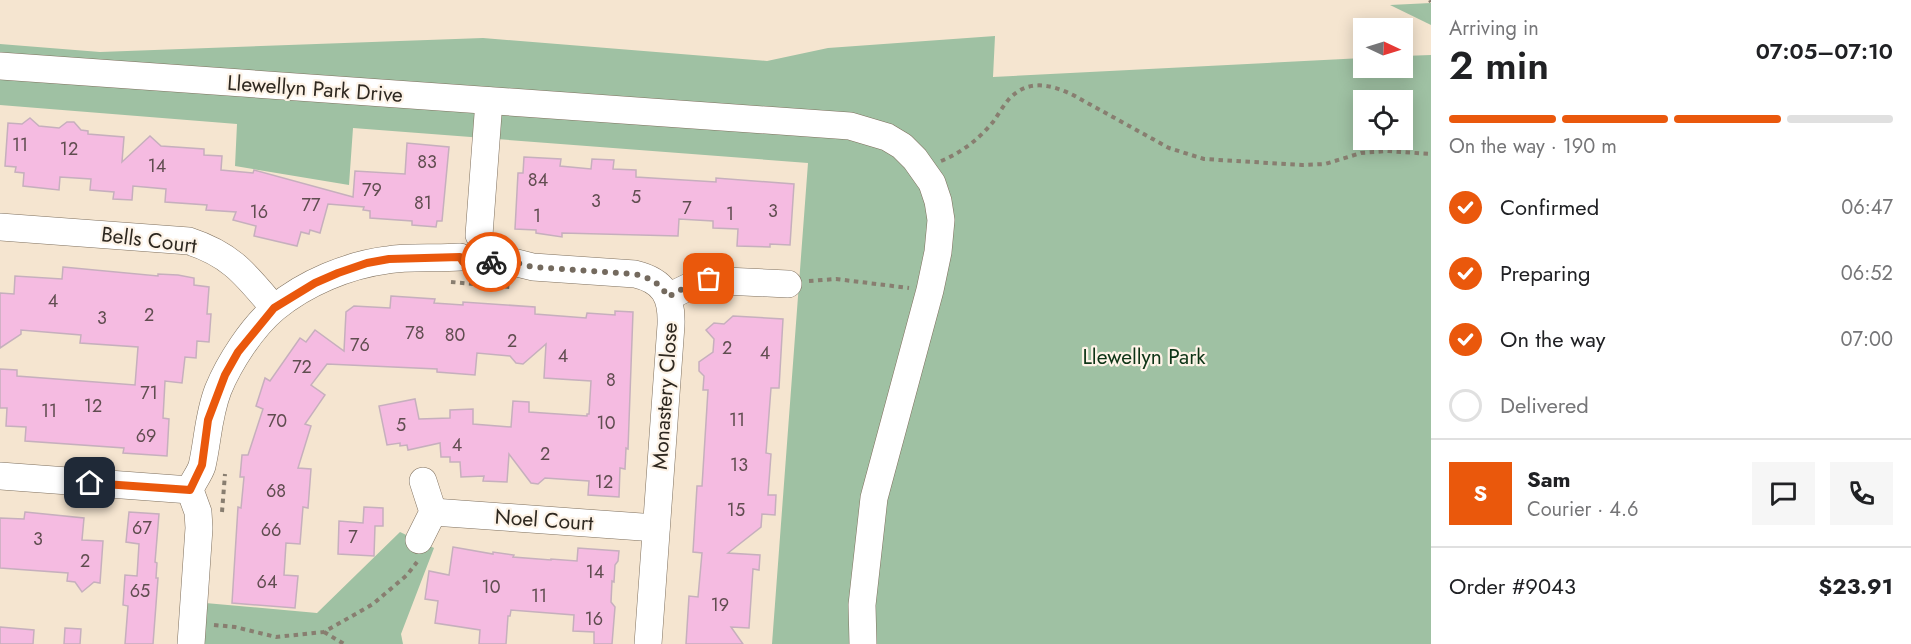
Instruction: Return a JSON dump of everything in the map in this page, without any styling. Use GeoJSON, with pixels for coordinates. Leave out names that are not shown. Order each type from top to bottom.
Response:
{"type":"FeatureCollection","features":[{"type":"Feature","properties":{"kind":"street","name":"Llewellyn Park Drive"},"geometry":{"type":"LineString","coordinates":[[0,66],[850,126],[887,137],[902,146],[932,183],[938,201],[940,219],[938,252],[930,290],[874,498],[862,605],[863,644]]}},
{"type":"Feature","properties":{"kind":"street"},"geometry":{"type":"LineString","coordinates":[[202,639],[198,512],[190,490],[202,465],[208,420],[225,375],[238,352],[274,308],[315,283],[338,273],[367,263],[389,259],[460,257],[466,266],[477,269],[487,266],[489,101]]}},
{"type":"Feature","properties":{"kind":"street","name":"Bells Court"},"geometry":{"type":"LineString","coordinates":[[0,227],[189,241],[214,250],[230,261],[245,274],[274,308]]}},
{"type":"Feature","properties":{"kind":"street","name":"Monastery Close"},"geometry":{"type":"LineString","coordinates":[[486,246],[533,267],[644,277],[658,284],[668,297],[672,313],[648,644]]}},
{"type":"Feature","properties":{"kind":"street"},"geometry":{"type":"LineString","coordinates":[[668,297],[703,280],[788,284]]}},
{"type":"Feature","properties":{"kind":"street"},"geometry":{"type":"LineString","coordinates":[[0,476],[190,490]]}},
{"type":"Feature","properties":{"kind":"street"},"geometry":{"type":"LineString","coordinates":[[419,540],[433,512],[423,481]]}},
{"type":"Feature","properties":{"kind":"street","name":"Noel Court"},"geometry":{"type":"LineString","coordinates":[[433,512],[656,528]]}},
{"type":"Feature","properties":{"kind":"path"},"geometry":{"type":"LineString","coordinates":[[922,169],[956,155],[992,123],[1008,100],[1018,92],[1038,84],[1057,87],[1169,148],[1204,159],[1302,165],[1325,164],[1361,153],[1387,151],[1431,154]]}},
{"type":"Feature","properties":{"kind":"path"},"geometry":{"type":"LineString","coordinates":[[788,284],[836,279],[930,290]]}},
{"type":"Feature","properties":{"kind":"path"},"geometry":{"type":"LineString","coordinates":[[448,282],[520,288]]}},
{"type":"Feature","properties":{"kind":"path"},"geometry":{"type":"LineString","coordinates":[[221,522],[225,466]]}},
{"type":"Feature","properties":{"kind":"path"},"geometry":{"type":"LineString","coordinates":[[214,625],[235,627],[276,637],[324,632],[373,604],[407,575],[416,565],[419,540]]}},
{"type":"Feature","properties":{"kind":"path"},"geometry":{"type":"LineString","coordinates":[[202,639],[214,625],[214,617]]}},
{"type":"Feature","properties":{"kind":"path"},"geometry":{"type":"LineString","coordinates":[[324,632],[344,644]]}},
{"type":"Feature","properties":{"kind":"green space"},"geometry":{"type":"Polygon","coordinates":[[[1431,3],[1431,25],[1390,5],[1431,3]]]}},
{"type":"Feature","properties":{"kind":"green space","name":"Llewellyn Park"},"geometry":{"type":"Polygon","coordinates":[[[995,36],[993,77],[1353,59],[1353,78],[1413,78],[1413,56],[1431,55],[1431,644],[772,644],[808,163],[353,128],[349,185],[235,166],[237,124],[0,105],[0,44],[100,52],[483,38],[767,61],[828,48],[995,36]]]}},
{"type":"Feature","properties":{"kind":"green space"},"geometry":{"type":"Polygon","coordinates":[[[400,532],[434,548],[401,634],[403,644],[191,644],[194,602],[317,613],[400,532]]]}},
{"type":"Feature","properties":{"kind":"building"},"geometry":{"type":"Polygon","coordinates":[[[30,118],[39,126],[59,128],[67,122],[74,122],[81,130],[88,131],[88,134],[124,137],[122,162],[150,136],[161,146],[204,149],[204,155],[222,156],[221,170],[253,173],[254,170],[353,197],[355,171],[405,174],[407,143],[449,147],[442,221],[437,221],[436,227],[412,225],[412,221],[370,218],[370,211],[363,210],[364,207],[328,204],[320,233],[310,230],[309,234],[301,232],[297,246],[254,236],[256,226],[233,220],[236,212],[206,210],[207,205],[165,202],[166,189],[133,186],[132,200],[113,199],[114,192],[90,190],[91,179],[60,177],[59,190],[23,186],[24,173],[15,172],[16,167],[5,166],[8,123],[22,124],[30,118]]]}},
{"type":"Feature","properties":{"kind":"building"},"geometry":{"type":"Polygon","coordinates":[[[524,157],[561,159],[560,166],[591,169],[592,159],[614,160],[613,169],[636,170],[636,177],[716,182],[716,178],[794,184],[790,245],[737,246],[738,229],[713,228],[713,221],[679,219],[678,236],[562,233],[562,237],[536,233],[536,230],[515,229],[518,173],[523,173],[524,157]]]}},
{"type":"Feature","properties":{"kind":"building"},"geometry":{"type":"Polygon","coordinates":[[[63,267],[158,276],[158,274],[178,275],[194,278],[194,285],[209,287],[207,314],[211,314],[209,342],[197,341],[196,358],[185,357],[182,383],[165,381],[163,418],[169,419],[167,456],[123,453],[124,448],[25,441],[26,427],[6,426],[7,408],[0,408],[0,369],[17,370],[17,376],[135,385],[138,347],[80,343],[81,335],[21,330],[21,334],[0,348],[0,293],[14,294],[15,276],[62,279],[63,267]]]}},
{"type":"Feature","properties":{"kind":"building"},"geometry":{"type":"Polygon","coordinates":[[[391,296],[435,299],[434,303],[463,305],[463,302],[535,307],[535,314],[586,318],[587,313],[615,315],[615,311],[633,312],[628,449],[626,448],[625,469],[620,468],[619,497],[588,495],[589,481],[545,478],[538,484],[531,483],[509,454],[507,482],[483,481],[484,476],[461,477],[460,462],[450,462],[450,457],[441,457],[440,443],[408,450],[407,445],[400,446],[400,443],[387,445],[379,406],[415,399],[419,419],[450,418],[450,410],[473,409],[473,424],[511,427],[513,401],[529,402],[529,412],[587,416],[591,381],[544,378],[546,344],[523,364],[516,363],[510,356],[477,353],[475,375],[437,372],[437,369],[327,364],[311,385],[325,395],[305,424],[311,426],[298,468],[311,469],[308,508],[303,507],[300,544],[286,543],[284,575],[298,576],[295,608],[232,603],[238,507],[241,508],[244,477],[240,477],[242,455],[248,455],[263,409],[256,406],[265,378],[270,381],[300,338],[306,342],[315,330],[344,351],[346,312],[354,306],[390,308],[391,296]]]}},
{"type":"Feature","properties":{"kind":"building"},"geometry":{"type":"Polygon","coordinates":[[[733,316],[783,319],[779,388],[771,388],[766,453],[771,454],[768,495],[776,495],[775,515],[762,514],[761,527],[728,553],[760,555],[759,570],[753,569],[749,628],[731,627],[743,644],[686,644],[689,596],[698,597],[702,553],[693,552],[697,486],[702,486],[708,390],[703,390],[704,376],[699,371],[699,362],[713,352],[714,339],[706,330],[714,323],[724,324],[733,316]]]}},
{"type":"Feature","properties":{"kind":"building"},"geometry":{"type":"Polygon","coordinates":[[[364,507],[383,508],[383,526],[375,526],[374,556],[338,554],[339,521],[363,523],[364,507]]]}},
{"type":"Feature","properties":{"kind":"building"},"geometry":{"type":"Polygon","coordinates":[[[25,512],[84,518],[82,540],[103,541],[100,583],[94,582],[82,592],[75,582],[67,581],[68,573],[0,568],[0,518],[24,519],[25,512]]]}},
{"type":"Feature","properties":{"kind":"building"},"geometry":{"type":"Polygon","coordinates":[[[129,512],[159,514],[155,562],[157,563],[156,578],[158,578],[153,644],[125,644],[128,606],[123,605],[125,575],[137,576],[139,544],[126,542],[129,512]]]}},
{"type":"Feature","properties":{"kind":"building"},"geometry":{"type":"Polygon","coordinates":[[[453,547],[514,555],[513,557],[577,561],[578,548],[619,551],[614,582],[612,581],[611,602],[615,607],[612,644],[594,644],[594,632],[573,631],[574,615],[511,610],[508,616],[506,644],[479,644],[480,630],[435,623],[438,601],[425,599],[429,571],[449,575],[453,547]]]}},
{"type":"Feature","properties":{"kind":"building"},"geometry":{"type":"Polygon","coordinates":[[[0,627],[34,630],[33,644],[0,644],[0,627]]]}},
{"type":"Feature","properties":{"kind":"building"},"geometry":{"type":"Polygon","coordinates":[[[65,628],[81,629],[80,644],[64,644],[65,628]]]}},
{"type":"Feature","properties":{"kind":"way so far"},"geometry":{"type":"LineString","coordinates":[[491,262],[493,257],[533,267],[635,274],[658,284],[668,297],[697,281],[709,279]]}},
{"type":"Feature","properties":{"kind":"route"},"geometry":{"type":"LineString","coordinates":[[90,483],[190,490],[202,465],[208,420],[218,389],[238,352],[274,308],[315,283],[367,263],[389,259],[460,257],[466,266],[477,269],[491,262]]}}]}
